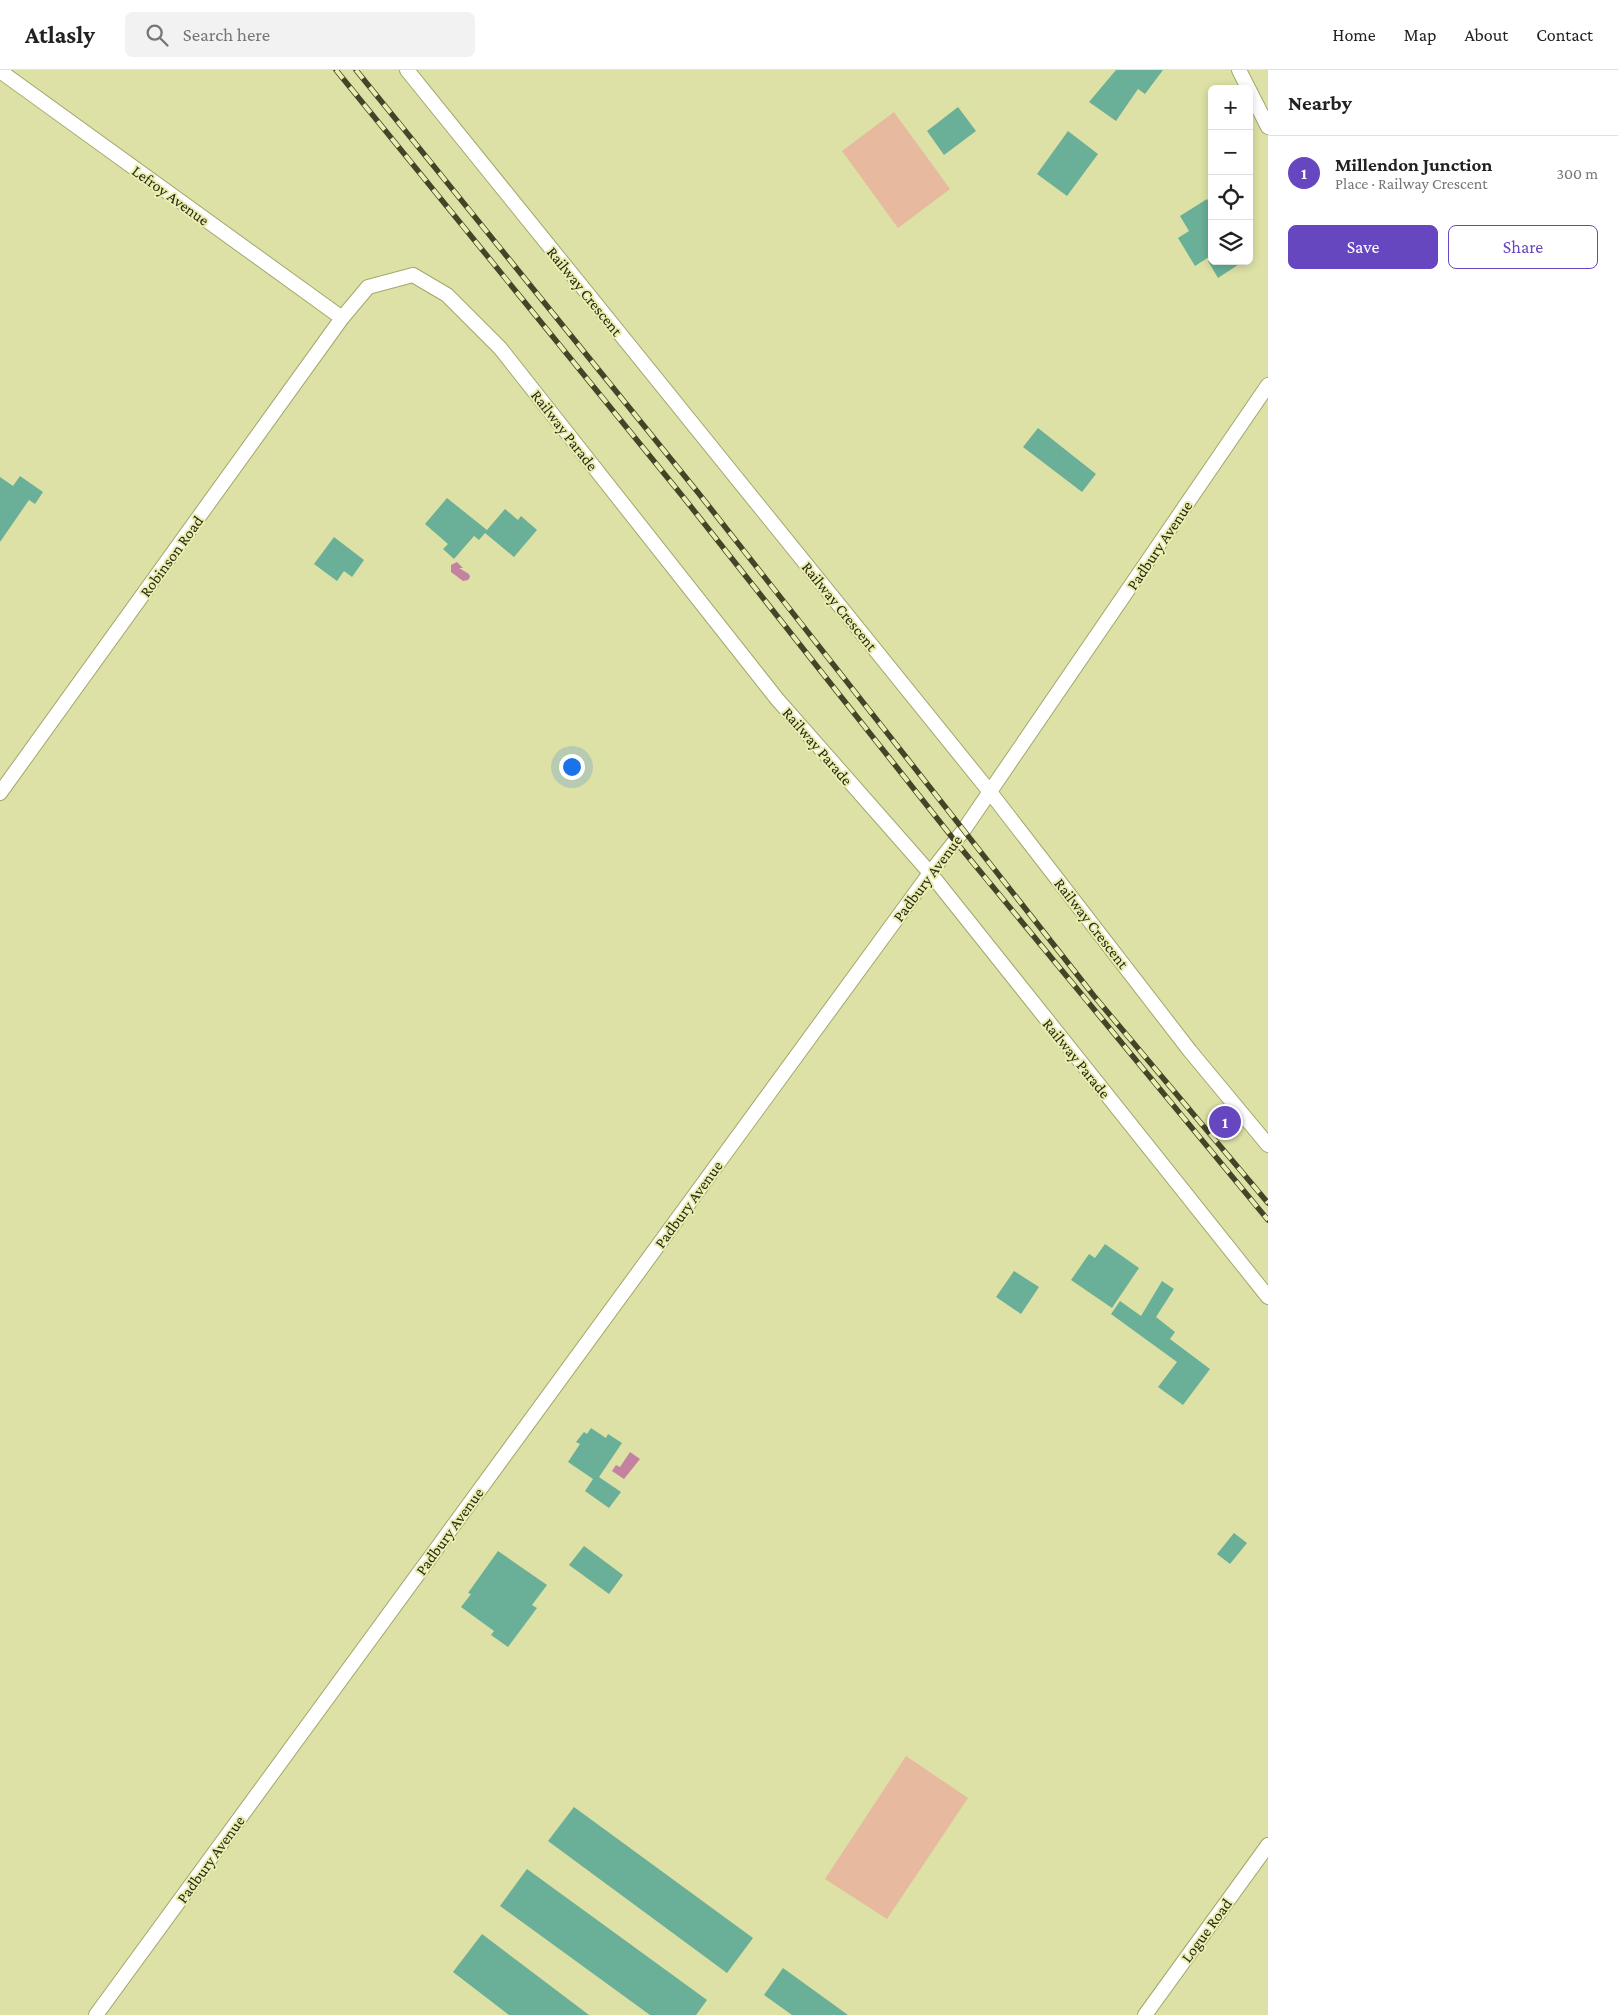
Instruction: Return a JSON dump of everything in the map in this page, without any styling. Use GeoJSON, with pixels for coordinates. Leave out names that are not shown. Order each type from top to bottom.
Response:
{"type":"FeatureCollection","features":[{"type":"Feature","properties":{"kind":"street","name":"Railway Crescent"},"geometry":{"type":"LineString","coordinates":[[406,70],[990,792],[1184,1043],[1268,1146]]}},
{"type":"Feature","properties":{"kind":"street"},"geometry":{"type":"LineString","coordinates":[[1239,70],[1268,127]]}},
{"type":"Feature","properties":{"kind":"street","name":"Lefroy Avenue"},"geometry":{"type":"LineString","coordinates":[[0,72],[342,318]]}},
{"type":"Feature","properties":{"kind":"street","name":"Railway Parade"},"geometry":{"type":"LineString","coordinates":[[342,318],[368,287],[413,275],[448,295],[500,348],[777,699],[930,873],[1268,1297]]}},
{"type":"Feature","properties":{"kind":"street","name":"Robinson Road"},"geometry":{"type":"LineString","coordinates":[[0,793],[342,318]]}},
{"type":"Feature","properties":{"kind":"street","name":"Padbury Avenue"},"geometry":{"type":"LineString","coordinates":[[96,2015],[990,792],[1268,385]]}},
{"type":"Feature","properties":{"kind":"street","name":"Logue Road"},"geometry":{"type":"LineString","coordinates":[[1145,2015],[1268,1845]]}},
{"type":"Feature","properties":{"kind":"shaded area"},"geometry":{"type":"Polygon","coordinates":[[[894,112],[950,189],[898,228],[842,151],[894,112]]]}},
{"type":"Feature","properties":{"kind":"shaded area"},"geometry":{"type":"Polygon","coordinates":[[[457,562],[463,568],[459,568],[469,574],[468,580],[463,581],[451,572],[451,565],[457,562]]]}},
{"type":"Feature","properties":{"kind":"shaded area"},"geometry":{"type":"Polygon","coordinates":[[[630,1452],[640,1459],[624,1479],[612,1471],[616,1465],[620,1467],[630,1452]]]}},
{"type":"Feature","properties":{"kind":"shaded area"},"geometry":{"type":"Polygon","coordinates":[[[906,1756],[968,1798],[887,1919],[825,1879],[906,1756]]]}},
{"type":"Feature","properties":{"kind":"building"},"geometry":{"type":"Polygon","coordinates":[[[1116,70],[1163,70],[1145,94],[1138,89],[1116,121],[1089,102],[1116,70]]]}},
{"type":"Feature","properties":{"kind":"building"},"geometry":{"type":"Polygon","coordinates":[[[958,107],[976,131],[944,155],[927,131],[958,107]]]}},
{"type":"Feature","properties":{"kind":"building"},"geometry":{"type":"Polygon","coordinates":[[[1068,131],[1098,154],[1067,196],[1037,174],[1068,131]]]}},
{"type":"Feature","properties":{"kind":"building"},"geometry":{"type":"Polygon","coordinates":[[[1207,199],[1208,201],[1208,258],[1195,266],[1178,238],[1189,231],[1180,216],[1207,199]]]}},
{"type":"Feature","properties":{"kind":"building"},"geometry":{"type":"Polygon","coordinates":[[[1210,265],[1238,265],[1218,278],[1210,265]]]}},
{"type":"Feature","properties":{"kind":"building"},"geometry":{"type":"Polygon","coordinates":[[[1038,428],[1096,474],[1082,492],[1023,447],[1038,428]]]}},
{"type":"Feature","properties":{"kind":"building"},"geometry":{"type":"Polygon","coordinates":[[[20,476],[43,492],[35,504],[29,500],[0,542],[0,477],[13,486],[20,476]]]}},
{"type":"Feature","properties":{"kind":"building"},"geometry":{"type":"Polygon","coordinates":[[[447,498],[487,530],[505,509],[518,520],[521,516],[537,530],[514,557],[485,533],[479,540],[474,536],[454,559],[443,549],[448,544],[425,524],[447,498]]]}},
{"type":"Feature","properties":{"kind":"building"},"geometry":{"type":"Polygon","coordinates":[[[334,537],[364,560],[352,577],[344,571],[337,581],[314,564],[334,537]]]}},
{"type":"Feature","properties":{"kind":"building"},"geometry":{"type":"Polygon","coordinates":[[[1105,1244],[1139,1268],[1112,1308],[1071,1280],[1089,1254],[1095,1258],[1105,1244]]]}},
{"type":"Feature","properties":{"kind":"building"},"geometry":{"type":"Polygon","coordinates":[[[1014,1271],[1039,1287],[1021,1314],[996,1297],[1014,1271]]]}},
{"type":"Feature","properties":{"kind":"building"},"geometry":{"type":"Polygon","coordinates":[[[1162,1281],[1174,1289],[1156,1317],[1175,1332],[1170,1339],[1210,1369],[1183,1405],[1158,1387],[1177,1362],[1111,1314],[1120,1301],[1141,1316],[1162,1281]]]}},
{"type":"Feature","properties":{"kind":"building"},"geometry":{"type":"Polygon","coordinates":[[[591,1428],[606,1438],[608,1434],[622,1443],[599,1477],[621,1492],[609,1508],[585,1491],[593,1479],[568,1462],[580,1444],[576,1442],[584,1432],[587,1434],[591,1428]]]}},
{"type":"Feature","properties":{"kind":"building"},"geometry":{"type":"Polygon","coordinates":[[[1234,1533],[1247,1543],[1230,1564],[1217,1554],[1234,1533]]]}},
{"type":"Feature","properties":{"kind":"building"},"geometry":{"type":"Polygon","coordinates":[[[584,1546],[623,1575],[609,1594],[569,1565],[584,1546]]]}},
{"type":"Feature","properties":{"kind":"building"},"geometry":{"type":"Polygon","coordinates":[[[498,1551],[547,1585],[532,1605],[537,1608],[508,1647],[491,1635],[494,1631],[461,1607],[471,1594],[468,1593],[498,1551]]]}},
{"type":"Feature","properties":{"kind":"building"},"geometry":{"type":"Polygon","coordinates":[[[574,1807],[753,1938],[727,1973],[548,1841],[574,1807]]]}},
{"type":"Feature","properties":{"kind":"building"},"geometry":{"type":"Polygon","coordinates":[[[527,1869],[707,2000],[696,2015],[650,2015],[500,1906],[527,1869]]]}},
{"type":"Feature","properties":{"kind":"building"},"geometry":{"type":"Polygon","coordinates":[[[482,1934],[589,2015],[509,2015],[453,1972],[482,1934]]]}},
{"type":"Feature","properties":{"kind":"building"},"geometry":{"type":"Polygon","coordinates":[[[783,1968],[848,2015],[792,2015],[764,1995],[783,1968]]]}},
{"type":"Feature","properties":{"kind":"railway"},"geometry":{"type":"LineString","coordinates":[[336,70],[684,498],[955,841],[1268,1220]]}},
{"type":"Feature","properties":{"kind":"railway"},"geometry":{"type":"LineString","coordinates":[[356,70],[700,495],[1094,996],[1268,1203]]}},
{"type":"Feature","properties":{"kind":"place","name":"Millendon Junction"},"geometry":{"type":"Point","coordinates":[1225,1122]}}]}
